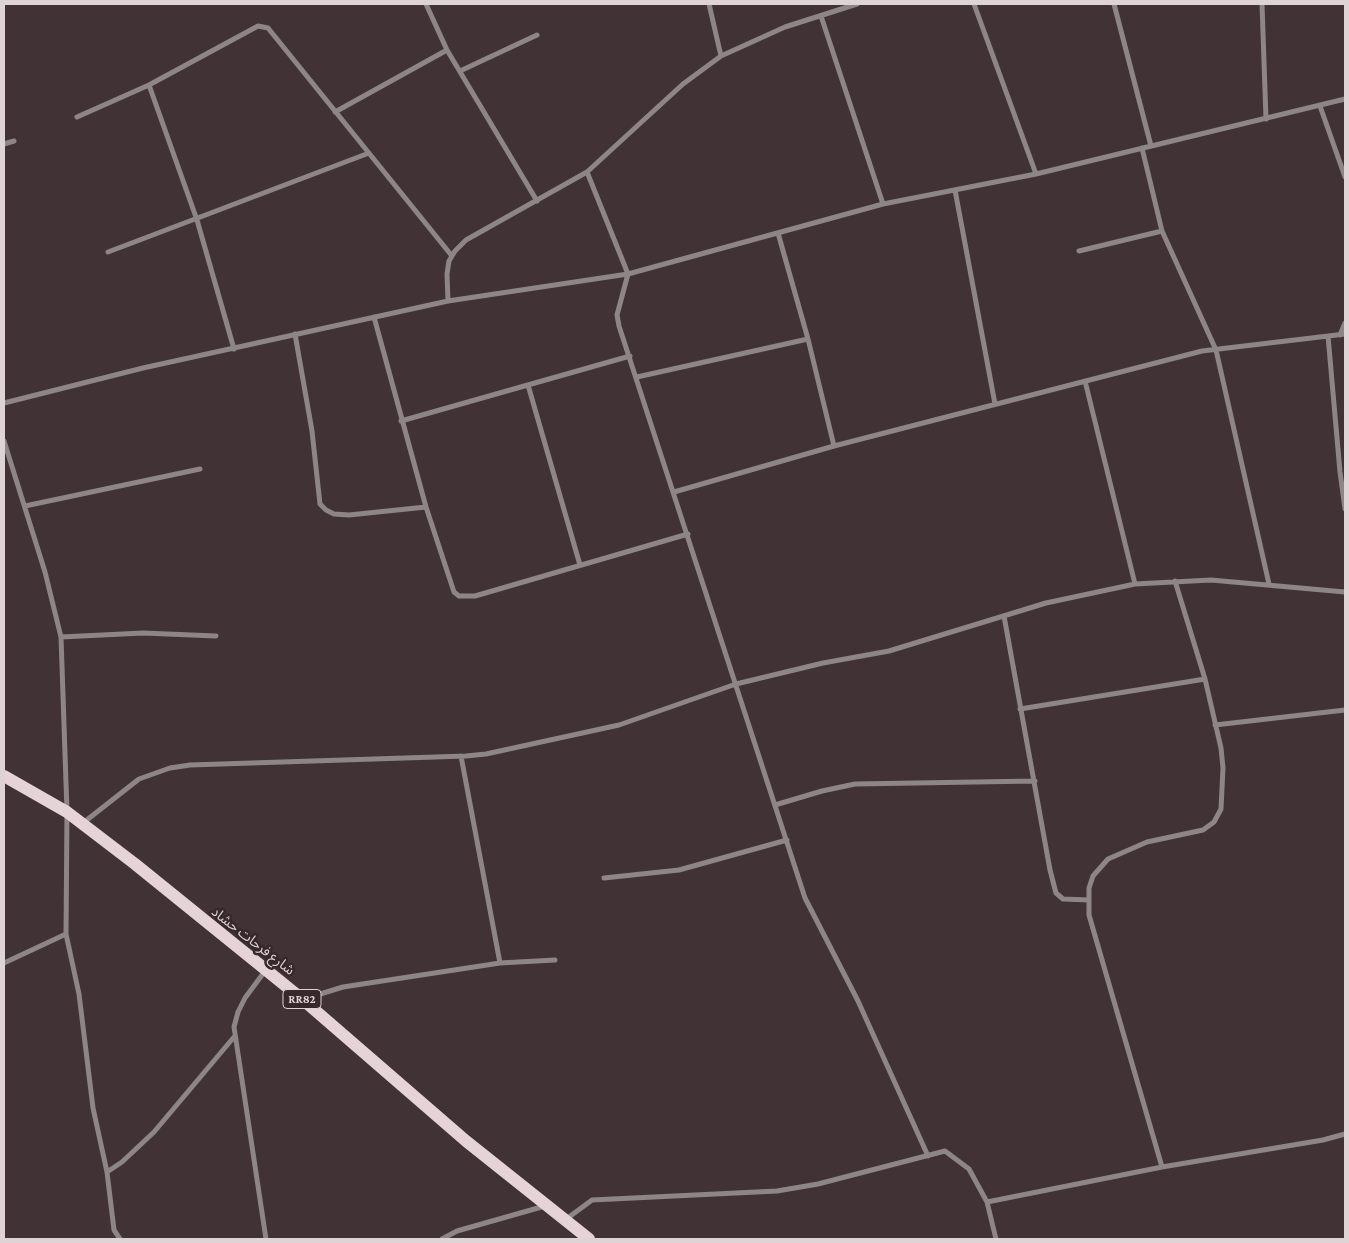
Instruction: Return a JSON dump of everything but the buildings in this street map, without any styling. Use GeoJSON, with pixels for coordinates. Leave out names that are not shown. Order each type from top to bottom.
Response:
{"type":"FeatureCollection","features":[{"type":"Feature","properties":{"kind":"main road","name":"شارع فرحات حشاد"},"geometry":{"type":"LineString","coordinates":[[4,776],[83,822],[302,999],[466,1141],[589,1239]]}},
{"type":"Feature","properties":{"kind":"street"},"geometry":{"type":"LineString","coordinates":[[426,4],[447,50],[537,201]]}},
{"type":"Feature","properties":{"kind":"street"},"geometry":{"type":"LineString","coordinates":[[710,4],[721,56]]}},
{"type":"Feature","properties":{"kind":"street"},"geometry":{"type":"LineString","coordinates":[[448,301],[447,274],[452,256],[466,240],[588,172],[683,84],[721,56],[785,28],[857,4]]}},
{"type":"Feature","properties":{"kind":"street"},"geometry":{"type":"LineString","coordinates":[[974,4],[1036,174]]}},
{"type":"Feature","properties":{"kind":"street"},"geometry":{"type":"LineString","coordinates":[[1114,4],[1151,146]]}},
{"type":"Feature","properties":{"kind":"street"},"geometry":{"type":"LineString","coordinates":[[1262,4],[1266,119]]}},
{"type":"Feature","properties":{"kind":"street"},"geometry":{"type":"LineString","coordinates":[[821,16],[884,204]]}},
{"type":"Feature","properties":{"kind":"street"},"geometry":{"type":"LineString","coordinates":[[78,117],[149,85],[253,29],[263,26],[272,31],[452,256]]}},
{"type":"Feature","properties":{"kind":"street"},"geometry":{"type":"LineString","coordinates":[[460,71],[537,35]]}},
{"type":"Feature","properties":{"kind":"street"},"geometry":{"type":"LineString","coordinates":[[335,112],[447,50]]}},
{"type":"Feature","properties":{"kind":"street"},"geometry":{"type":"LineString","coordinates":[[149,85],[197,220],[234,349]]}},
{"type":"Feature","properties":{"kind":"street"},"geometry":{"type":"LineString","coordinates":[[4,403],[97,379],[448,301],[628,274],[884,204],[1036,174],[1345,99]]}},
{"type":"Feature","properties":{"kind":"street"},"geometry":{"type":"LineString","coordinates":[[1320,106],[1345,177]]}},
{"type":"Feature","properties":{"kind":"street"},"geometry":{"type":"LineString","coordinates":[[4,144],[14,142]]}},
{"type":"Feature","properties":{"kind":"street"},"geometry":{"type":"LineString","coordinates":[[1142,148],[1162,231],[1216,350],[1269,584]]}},
{"type":"Feature","properties":{"kind":"street"},"geometry":{"type":"LineString","coordinates":[[108,252],[197,220],[369,153]]}},
{"type":"Feature","properties":{"kind":"street"},"geometry":{"type":"LineString","coordinates":[[588,172],[628,274],[617,315],[619,326],[637,376],[805,898],[858,1000],[928,1156]]}},
{"type":"Feature","properties":{"kind":"street"},"geometry":{"type":"LineString","coordinates":[[955,190],[995,404]]}},
{"type":"Feature","properties":{"kind":"street"},"geometry":{"type":"LineString","coordinates":[[1079,251],[1162,231]]}},
{"type":"Feature","properties":{"kind":"street"},"geometry":{"type":"LineString","coordinates":[[778,233],[808,338],[834,446]]}},
{"type":"Feature","properties":{"kind":"street"},"geometry":{"type":"LineString","coordinates":[[374,317],[426,507],[454,592],[459,596],[475,596],[688,534]]}},
{"type":"Feature","properties":{"kind":"street"},"geometry":{"type":"LineString","coordinates":[[674,492],[834,446],[1202,351],[1342,335],[1345,323]]}},
{"type":"Feature","properties":{"kind":"street"},"geometry":{"type":"LineString","coordinates":[[295,334],[312,431],[320,504],[334,514],[349,515],[426,507]]}},
{"type":"Feature","properties":{"kind":"street"},"geometry":{"type":"LineString","coordinates":[[1328,336],[1345,509]]}},
{"type":"Feature","properties":{"kind":"street"},"geometry":{"type":"LineString","coordinates":[[637,376],[808,338]]}},
{"type":"Feature","properties":{"kind":"street"},"geometry":{"type":"LineString","coordinates":[[401,421],[630,356]]}},
{"type":"Feature","properties":{"kind":"street"},"geometry":{"type":"LineString","coordinates":[[1085,381],[1135,584]]}},
{"type":"Feature","properties":{"kind":"street"},"geometry":{"type":"LineString","coordinates":[[528,385],[580,565]]}},
{"type":"Feature","properties":{"kind":"street"},"geometry":{"type":"LineString","coordinates":[[4,441],[54,602],[61,637],[67,812],[66,934],[79,994],[94,1116],[107,1172],[114,1230],[120,1239]]}},
{"type":"Feature","properties":{"kind":"street"},"geometry":{"type":"LineString","coordinates":[[25,506],[200,469]]}},
{"type":"Feature","properties":{"kind":"street"},"geometry":{"type":"LineString","coordinates":[[1162,1167],[1089,915],[1089,888],[1093,876],[1108,859],[1147,842],[1203,830],[1214,822],[1221,809],[1221,748],[1205,679],[1175,581]]}},
{"type":"Feature","properties":{"kind":"street"},"geometry":{"type":"LineString","coordinates":[[83,822],[139,780],[154,773],[190,764],[486,754],[619,725],[736,684],[823,663],[889,651],[1046,603],[1135,584],[1175,581],[1269,584],[1345,592]]}},
{"type":"Feature","properties":{"kind":"street"},"geometry":{"type":"LineString","coordinates":[[1004,616],[1050,870],[1056,893],[1063,899],[1089,900]]}},
{"type":"Feature","properties":{"kind":"street"},"geometry":{"type":"LineString","coordinates":[[61,637],[143,633],[216,636]]}},
{"type":"Feature","properties":{"kind":"street"},"geometry":{"type":"LineString","coordinates":[[1020,709],[1205,679]]}},
{"type":"Feature","properties":{"kind":"street"},"geometry":{"type":"LineString","coordinates":[[1215,725],[1345,710]]}},
{"type":"Feature","properties":{"kind":"street"},"geometry":{"type":"LineString","coordinates":[[461,756],[500,963]]}},
{"type":"Feature","properties":{"kind":"street"},"geometry":{"type":"LineString","coordinates":[[776,805],[822,790],[855,784],[1035,781]]}},
{"type":"Feature","properties":{"kind":"street"},"geometry":{"type":"LineString","coordinates":[[604,878],[679,870],[787,840]]}},
{"type":"Feature","properties":{"kind":"street"},"geometry":{"type":"LineString","coordinates":[[4,963],[66,934]]}},
{"type":"Feature","properties":{"kind":"street"},"geometry":{"type":"LineString","coordinates":[[302,999],[344,987],[500,963],[555,960]]}},
{"type":"Feature","properties":{"kind":"street"},"geometry":{"type":"LineString","coordinates":[[266,970],[245,998],[238,1012],[234,1028],[266,1239]]}},
{"type":"Feature","properties":{"kind":"street"},"geometry":{"type":"LineString","coordinates":[[107,1172],[122,1162],[154,1132],[234,1038]]}},
{"type":"Feature","properties":{"kind":"street"},"geometry":{"type":"LineString","coordinates":[[987,1202],[1162,1167],[1308,1143],[1345,1134]]}},
{"type":"Feature","properties":{"kind":"street"},"geometry":{"type":"LineString","coordinates":[[565,1220],[592,1200],[777,1192],[818,1184],[945,1151],[970,1168],[987,1202],[996,1239]]}},
{"type":"Feature","properties":{"kind":"street"},"geometry":{"type":"LineString","coordinates":[[442,1239],[456,1231],[546,1205]]}}]}
